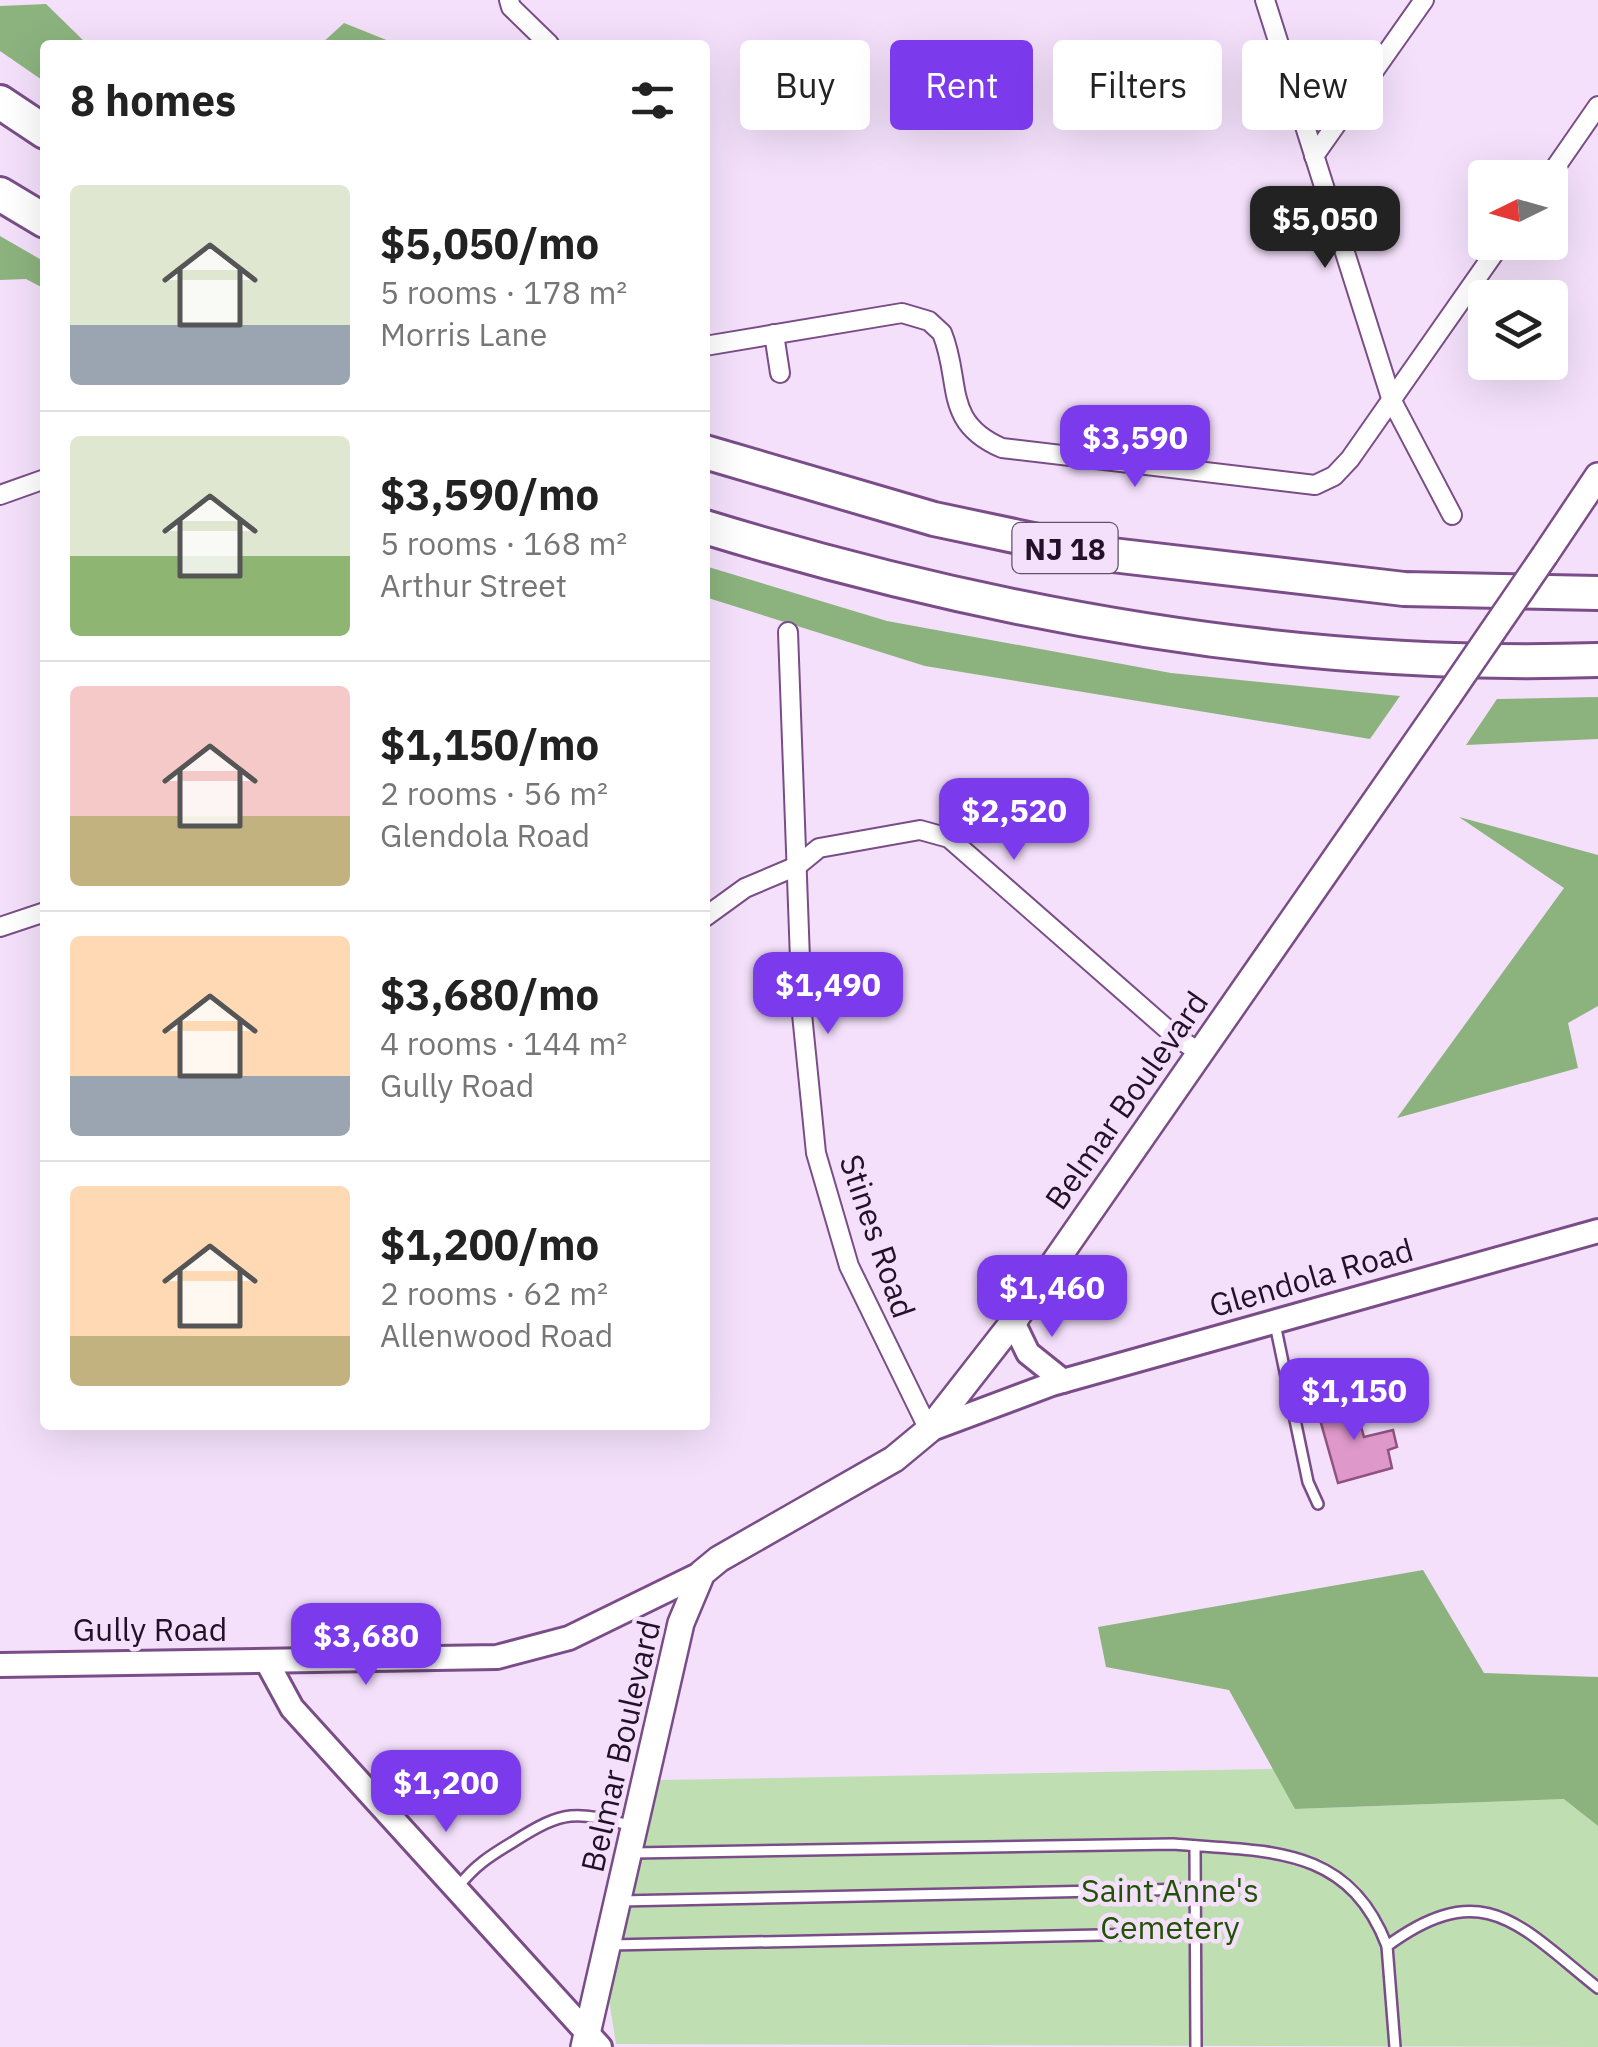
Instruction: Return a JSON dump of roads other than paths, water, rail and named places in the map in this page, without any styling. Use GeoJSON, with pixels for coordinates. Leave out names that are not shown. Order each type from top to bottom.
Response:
{"type":"FeatureCollection","features":[{"type":"Feature","properties":{"kind":"highway"},"geometry":{"type":"LineString","coordinates":[[0,102],[40,129]]}},
{"type":"Feature","properties":{"kind":"highway"},"geometry":{"type":"LineString","coordinates":[[0,194],[40,218]]}},
{"type":"Feature","properties":{"kind":"highway","name":"NJ 18"},"geometry":{"type":"LineString","coordinates":[[710,453],[934,519],[1095,553],[1404,589],[1598,593]]}},
{"type":"Feature","properties":{"kind":"highway","name":"NJ 18"},"geometry":{"type":"LineString","coordinates":[[710,528],[843,568],[966,597],[1139,629],[1421,659],[1598,660]]}},
{"type":"Feature","properties":{"kind":"main road","name":"Belmar Boulevard"},"geometry":{"type":"LineString","coordinates":[[590,2043],[607,1945],[682,1622],[702,1573],[894,1459],[929,1430],[1013,1322],[1598,476]]}},
{"type":"Feature","properties":{"kind":"street"},"geometry":{"type":"LineString","coordinates":[[509,0],[545,40]]}},
{"type":"Feature","properties":{"kind":"street"},"geometry":{"type":"LineString","coordinates":[[1265,0],[1392,401],[1452,515]]}},
{"type":"Feature","properties":{"kind":"street"},"geometry":{"type":"LineString","coordinates":[[1314,156],[1424,0]]}},
{"type":"Feature","properties":{"kind":"street"},"geometry":{"type":"LineString","coordinates":[[1560,160],[1598,106]]}},
{"type":"Feature","properties":{"kind":"street"},"geometry":{"type":"LineString","coordinates":[[710,345],[902,313],[917,315],[942,333],[960,412],[988,442],[1011,450],[1296,486],[1315,485],[1334,476],[1392,401],[1490,260]]}},
{"type":"Feature","properties":{"kind":"street"},"geometry":{"type":"LineString","coordinates":[[774,334],[780,373]]}},
{"type":"Feature","properties":{"kind":"street"},"geometry":{"type":"LineString","coordinates":[[0,495],[40,481]]}},
{"type":"Feature","properties":{"kind":"street","name":"Stines Road"},"geometry":{"type":"LineString","coordinates":[[788,632],[808,1096],[824,1184],[849,1266],[929,1430]]}},
{"type":"Feature","properties":{"kind":"street"},"geometry":{"type":"LineString","coordinates":[[710,913],[745,888],[796,866],[819,848],[920,830],[941,834],[1198,1052]]}},
{"type":"Feature","properties":{"kind":"street"},"geometry":{"type":"LineString","coordinates":[[0,927],[40,914]]}},
{"type":"Feature","properties":{"kind":"street","name":"Glendola Road"},"geometry":{"type":"LineString","coordinates":[[929,1430],[1062,1381],[1598,1231]]}},
{"type":"Feature","properties":{"kind":"street"},"geometry":{"type":"LineString","coordinates":[[1013,1322],[1028,1353],[1062,1381]]}},
{"type":"Feature","properties":{"kind":"street","name":"Gully Road"},"geometry":{"type":"LineString","coordinates":[[0,1665],[59,1660],[471,1659],[522,1652],[611,1621],[702,1573]]}},
{"type":"Feature","properties":{"kind":"street"},"geometry":{"type":"LineString","coordinates":[[266,1662],[292,1708],[458,1886],[590,2043]]}},
{"type":"Feature","properties":{"kind":"lane"},"geometry":{"type":"LineString","coordinates":[[1274,1322],[1308,1482],[1318,1504]]}},
{"type":"Feature","properties":{"kind":"lane"},"geometry":{"type":"LineString","coordinates":[[458,1886],[480,1859],[544,1820],[583,1814],[634,1826]]}},
{"type":"Feature","properties":{"kind":"lane"},"geometry":{"type":"LineString","coordinates":[[1195,1846],[1196,2047]]}},
{"type":"Feature","properties":{"kind":"lane"},"geometry":{"type":"LineString","coordinates":[[628,1852],[1195,1846],[1301,1859],[1340,1875],[1364,1898],[1387,1946],[1395,2047]]}},
{"type":"Feature","properties":{"kind":"lane"},"geometry":{"type":"LineString","coordinates":[[618,1901],[1196,1890]]}},
{"type":"Feature","properties":{"kind":"lane"},"geometry":{"type":"LineString","coordinates":[[1387,1946],[1442,1915],[1483,1910],[1507,1918],[1598,1988]]}},
{"type":"Feature","properties":{"kind":"lane"},"geometry":{"type":"LineString","coordinates":[[607,1945],[1197,1933]]}},
{"type":"Feature","properties":{"kind":"park label","name":"Saint Anne's Cemetery"},"geometry":{"type":"Point","coordinates":[1170,1908]}}]}
